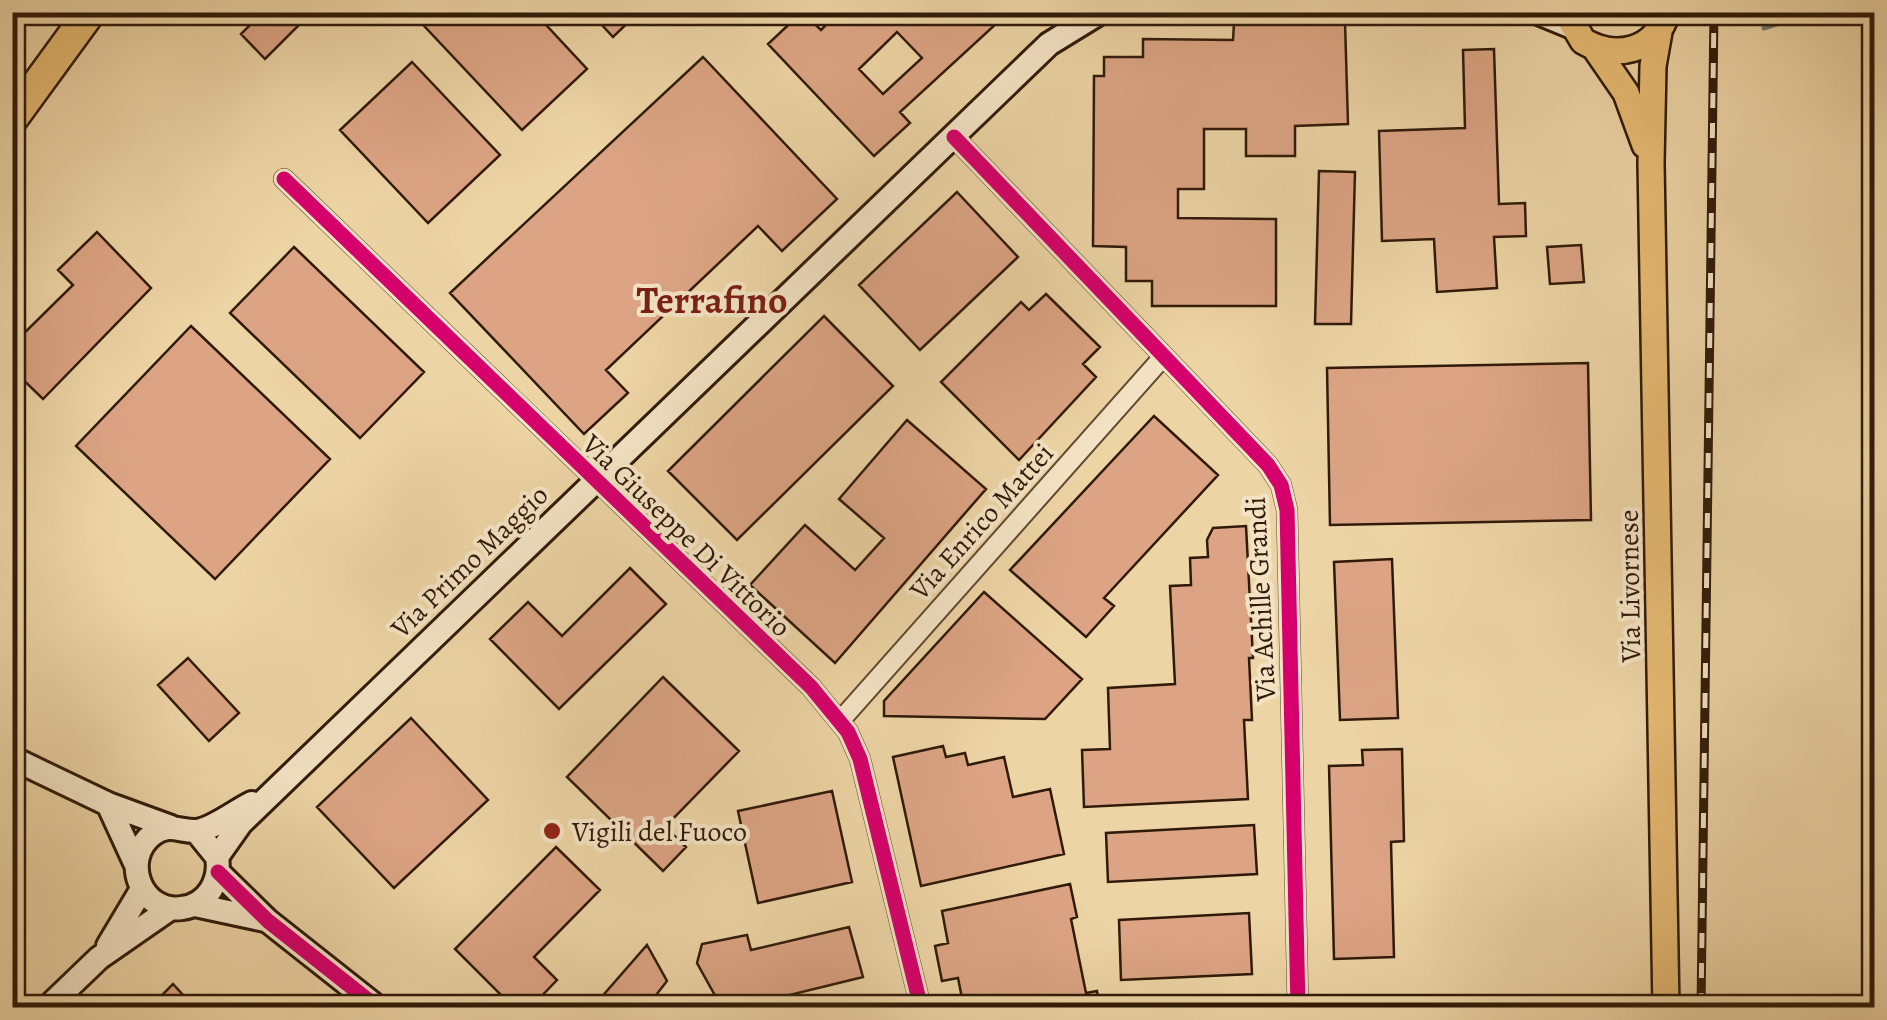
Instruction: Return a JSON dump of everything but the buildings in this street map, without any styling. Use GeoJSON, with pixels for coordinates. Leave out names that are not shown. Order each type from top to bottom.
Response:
{"type":"FeatureCollection","features":[{"type":"Feature","properties":{"kind":"highway"},"geometry":{"type":"LineString","coordinates":[[12,86],[65,12]]}},
{"type":"Feature","properties":{"kind":"highway"},"geometry":{"type":"LineString","coordinates":[[12,119],[90,12]]}},
{"type":"Feature","properties":{"kind":"main road","name":"Via Primo Maggio"},"geometry":{"type":"LineString","coordinates":[[195,904],[214,886],[218,865],[241,823],[276,788],[1049,44],[1101,12]]}},
{"type":"Feature","properties":{"kind":"main road"},"geometry":{"type":"LineString","coordinates":[[1536,12],[1568,19]]}},
{"type":"Feature","properties":{"kind":"main road","name":"Via Livornese"},"geometry":{"type":"LineString","coordinates":[[1568,19],[1595,48],[1626,93],[1650,163]]}},
{"type":"Feature","properties":{"kind":"main road","name":"Via Livornese"},"geometry":{"type":"LineString","coordinates":[[1595,48],[1629,51],[1663,22]]}},
{"type":"Feature","properties":{"kind":"main road","name":"Via Livornese"},"geometry":{"type":"LineString","coordinates":[[1663,22],[1653,66],[1650,163],[1666,1008]]}},
{"type":"Feature","properties":{"kind":"main road"},"geometry":{"type":"LineString","coordinates":[[12,758],[108,804],[196,831],[218,865],[268,921],[378,1008]]}},
{"type":"Feature","properties":{"kind":"main road","name":"Via Primo Maggio"},"geometry":{"type":"LineString","coordinates":[[196,831],[276,788]]}},
{"type":"Feature","properties":{"kind":"main road"},"geometry":{"type":"LineString","coordinates":[[108,804],[136,864],[142,889],[171,908]]}},
{"type":"Feature","properties":{"kind":"main road"},"geometry":{"type":"LineString","coordinates":[[136,864],[147,839],[171,826]]}},
{"type":"Feature","properties":{"kind":"main road"},"geometry":{"type":"LineString","coordinates":[[100,958],[142,889]]}},
{"type":"Feature","properties":{"kind":"main road"},"geometry":{"type":"LineString","coordinates":[[47,1008],[100,958],[171,908],[195,904],[268,921]]}},
{"type":"Feature","properties":{"kind":"street","name":"Via Achille Grandi"},"geometry":{"type":"LineString","coordinates":[[954,137],[1268,465],[1285,498],[1298,1008]]}},
{"type":"Feature","properties":{"kind":"street","name":"Via Giuseppe Di Vittorio"},"geometry":{"type":"LineString","coordinates":[[284,179],[811,688],[840,721],[860,759],[920,1008]]}},
{"type":"Feature","properties":{"kind":"street","name":"Via Enrico Mattei"},"geometry":{"type":"LineString","coordinates":[[840,721],[1163,357]]}},
{"type":"Feature","properties":{"kind":"waterway"},"geometry":{"type":"LineString","coordinates":[[1764,28],[1815,12]]}},
{"type":"Feature","properties":{"kind":"railway"},"geometry":{"type":"LineString","coordinates":[[1701,1008],[1714,12]]}},
{"type":"Feature","properties":{"kind":"cycle path"},"geometry":{"type":"LineString","coordinates":[[954,137],[1268,465],[1281,485],[1287,510],[1298,1008]]}},
{"type":"Feature","properties":{"kind":"cycle path"},"geometry":{"type":"LineString","coordinates":[[284,179],[811,687],[848,732],[860,759],[921,1008]]}},
{"type":"Feature","properties":{"kind":"cycle path"},"geometry":{"type":"LineString","coordinates":[[218,872],[268,921],[378,1008]]}},
{"type":"Feature","properties":{"kind":"place","name":"Vigili del Fuoco"},"geometry":{"type":"Point","coordinates":[552,831]}},
{"type":"Feature","properties":{"kind":"district","name":"Terrafino"},"geometry":{"type":"Point","coordinates":[712,300]}}]}
